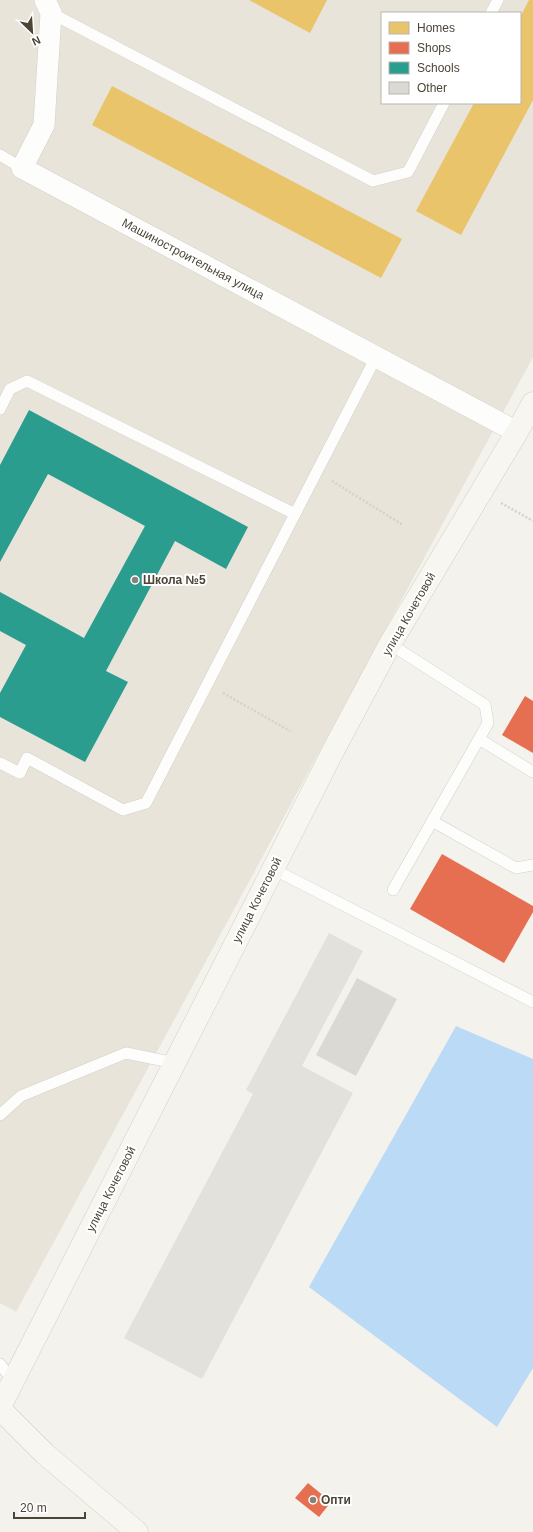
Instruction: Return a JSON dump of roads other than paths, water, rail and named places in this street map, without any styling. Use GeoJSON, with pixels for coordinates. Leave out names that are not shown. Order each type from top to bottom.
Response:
{"type":"FeatureCollection","features":[{"type":"Feature","properties":{"kind":"main road","name":"улица Кочетовой"},"geometry":{"type":"LineString","coordinates":[[0,1408],[332,753],[390,644],[533,403]]}},
{"type":"Feature","properties":{"kind":"main road"},"geometry":{"type":"LineString","coordinates":[[0,1408],[45,1454],[137,1532]]}},
{"type":"Feature","properties":{"kind":"street"},"geometry":{"type":"LineString","coordinates":[[22,168],[44,125],[48,6]]}},
{"type":"Feature","properties":{"kind":"street","name":"Машиностроительная улица"},"geometry":{"type":"LineString","coordinates":[[22,168],[517,432]]}},
{"type":"Feature","properties":{"kind":"lane"},"geometry":{"type":"LineString","coordinates":[[492,12],[498,0]]}},
{"type":"Feature","properties":{"kind":"lane"},"geometry":{"type":"LineString","coordinates":[[48,6],[373,181],[408,172],[443,104]]}},
{"type":"Feature","properties":{"kind":"lane"},"geometry":{"type":"LineString","coordinates":[[0,156],[22,168]]}},
{"type":"Feature","properties":{"kind":"lane"},"geometry":{"type":"LineString","coordinates":[[0,763],[20,773],[27,758],[123,810],[146,803],[376,357]]}},
{"type":"Feature","properties":{"kind":"lane"},"geometry":{"type":"LineString","coordinates":[[0,409],[10,389],[27,380],[295,514]]}},
{"type":"Feature","properties":{"kind":"lane"},"geometry":{"type":"LineString","coordinates":[[390,644],[485,705],[488,723],[393,890]]}},
{"type":"Feature","properties":{"kind":"lane"},"geometry":{"type":"LineString","coordinates":[[479,739],[533,772]]}},
{"type":"Feature","properties":{"kind":"lane"},"geometry":{"type":"LineString","coordinates":[[432,821],[516,868],[533,865]]}},
{"type":"Feature","properties":{"kind":"lane"},"geometry":{"type":"LineString","coordinates":[[273,869],[533,1002]]}},
{"type":"Feature","properties":{"kind":"lane"},"geometry":{"type":"LineString","coordinates":[[0,1115],[21,1096],[126,1052],[175,1063]]}},
{"type":"Feature","properties":{"kind":"lane"},"geometry":{"type":"LineString","coordinates":[[0,1364],[13,1381]]}},
{"type":"Feature","properties":{"kind":"water"},"geometry":{"type":"Polygon","coordinates":[[[456,1026],[533,1059],[533,1368],[497,1427],[309,1287],[456,1026]]]}},
{"type":"Feature","properties":{"kind":"place","name":"Школа №5"},"geometry":{"type":"Point","coordinates":[135,580]}},
{"type":"Feature","properties":{"kind":"place","name":"Опти"},"geometry":{"type":"Point","coordinates":[313,1500]}}]}
